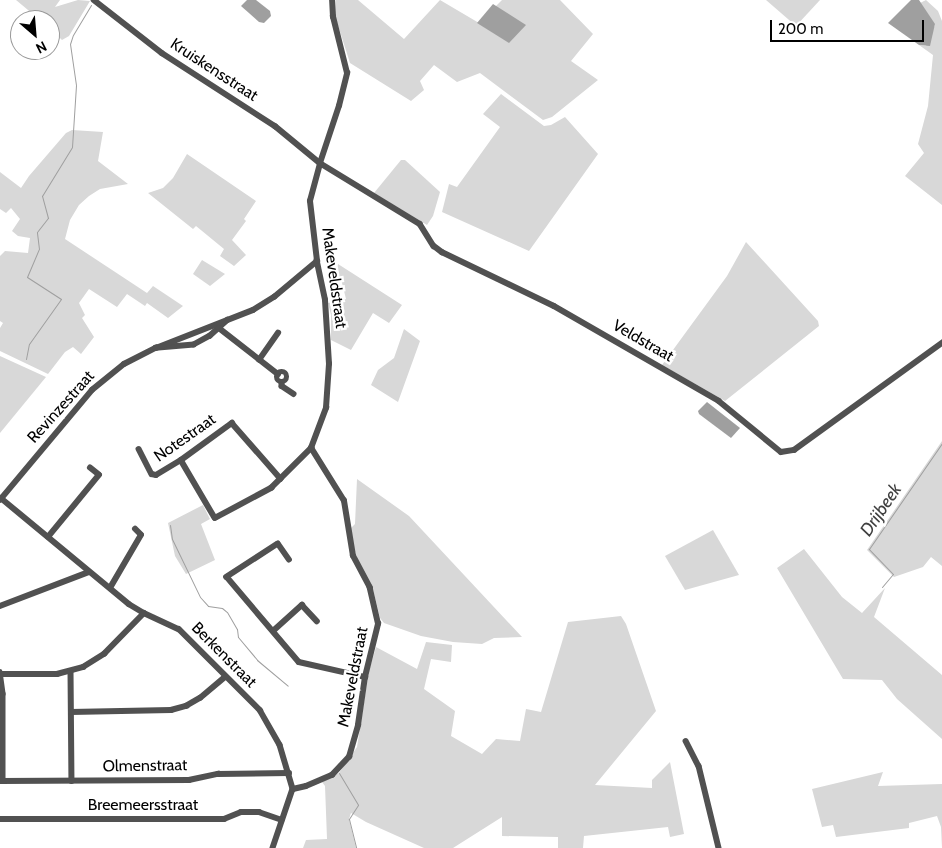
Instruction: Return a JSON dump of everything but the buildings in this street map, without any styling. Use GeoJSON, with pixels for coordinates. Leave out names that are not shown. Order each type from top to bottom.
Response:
{"type":"FeatureCollection","features":[{"type":"Feature","properties":{"kind":"street","name":"Kruiskensstraat"},"geometry":{"type":"LineString","coordinates":[[94,0],[162,53],[274,126],[320,163]]}},
{"type":"Feature","properties":{"kind":"street","name":"Makeveldstraat"},"geometry":{"type":"LineString","coordinates":[[293,789],[306,786],[332,775],[349,757],[358,725],[365,677],[378,624],[377,610],[370,588],[353,556],[344,501],[311,448],[326,408],[329,364],[325,300],[317,261],[310,201],[347,73],[333,17],[332,0]]}},
{"type":"Feature","properties":{"kind":"street","name":"Veldstraat"},"geometry":{"type":"LineString","coordinates":[[320,163],[420,224],[434,246],[442,252],[554,306],[719,401],[783,453],[794,450],[942,343]]}},
{"type":"Feature","properties":{"kind":"street","name":"Revinzestraat"},"geometry":{"type":"LineString","coordinates":[[1,499],[92,390],[118,368],[156,348],[253,310],[274,297],[317,261]]}},
{"type":"Feature","properties":{"kind":"street","name":"Revinzestraat"},"geometry":{"type":"LineString","coordinates":[[156,348],[194,345],[210,336],[228,320]]}},
{"type":"Feature","properties":{"kind":"street"},"geometry":{"type":"LineString","coordinates":[[219,328],[278,374],[282,372],[287,374],[286,380],[282,382],[282,386],[294,394]]}},
{"type":"Feature","properties":{"kind":"street"},"geometry":{"type":"LineString","coordinates":[[259,360],[278,333]]}},
{"type":"Feature","properties":{"kind":"street","name":"Notestraat"},"geometry":{"type":"LineString","coordinates":[[139,449],[152,474],[156,475],[181,460],[232,423],[281,479]]}},
{"type":"Feature","properties":{"kind":"street"},"geometry":{"type":"LineString","coordinates":[[181,460],[215,518],[260,496],[281,479],[311,448]]}},
{"type":"Feature","properties":{"kind":"street"},"geometry":{"type":"LineString","coordinates":[[48,537],[99,474],[90,468]]}},
{"type":"Feature","properties":{"kind":"street","name":"Berkenstraat"},"geometry":{"type":"LineString","coordinates":[[1,499],[89,572],[144,613],[179,629],[260,710],[274,730],[290,773],[293,789]]}},
{"type":"Feature","properties":{"kind":"street"},"geometry":{"type":"LineString","coordinates":[[110,588],[141,535],[134,529]]}},
{"type":"Feature","properties":{"kind":"street"},"geometry":{"type":"LineString","coordinates":[[289,560],[278,544],[227,577],[300,662],[365,677]]}},
{"type":"Feature","properties":{"kind":"street"},"geometry":{"type":"LineString","coordinates":[[0,606],[89,572]]}},
{"type":"Feature","properties":{"kind":"street"},"geometry":{"type":"LineString","coordinates":[[273,631],[302,605],[317,621]]}},
{"type":"Feature","properties":{"kind":"street"},"geometry":{"type":"LineString","coordinates":[[2,781],[3,694],[0,673],[57,674],[71,671],[92,662],[104,654],[144,613]]}},
{"type":"Feature","properties":{"kind":"street"},"geometry":{"type":"LineString","coordinates":[[71,671],[72,781]]}},
{"type":"Feature","properties":{"kind":"street"},"geometry":{"type":"LineString","coordinates":[[72,712],[171,710],[186,706],[200,698],[225,677]]}},
{"type":"Feature","properties":{"kind":"street"},"geometry":{"type":"LineString","coordinates":[[686,741],[699,766],[719,848]]}},
{"type":"Feature","properties":{"kind":"street","name":"Olmenstraat"},"geometry":{"type":"LineString","coordinates":[[2,781],[189,780],[218,774],[290,773]]}},
{"type":"Feature","properties":{"kind":"street"},"geometry":{"type":"LineString","coordinates":[[273,848],[293,789]]}},
{"type":"Feature","properties":{"kind":"street","name":"Breemeersstraat"},"geometry":{"type":"LineString","coordinates":[[0,819],[224,818],[241,812],[259,812],[282,820]]}},
{"type":"Feature","properties":{"kind":"shaded area"},"geometry":{"type":"Polygon","coordinates":[[[16,0],[60,0],[55,7],[78,0],[90,1],[69,36],[62,40],[60,38],[60,10],[28,10],[16,0]]]}},
{"type":"Feature","properties":{"kind":"shaded area"},"geometry":{"type":"Polygon","coordinates":[[[247,0],[256,0],[270,11],[271,16],[264,23],[259,22],[241,6],[247,0]]]}},
{"type":"Feature","properties":{"kind":"shaded area"},"geometry":{"type":"Polygon","coordinates":[[[336,0],[358,0],[404,39],[440,0],[479,23],[502,0],[560,0],[593,34],[571,61],[598,80],[552,117],[543,120],[480,73],[457,82],[434,65],[420,81],[424,90],[411,101],[350,63],[335,16],[336,0]]]}},
{"type":"Feature","properties":{"kind":"shaded area"},"geometry":{"type":"Polygon","coordinates":[[[766,0],[820,0],[796,26],[766,0]]]}},
{"type":"Feature","properties":{"kind":"shaded area"},"geometry":{"type":"Polygon","coordinates":[[[911,0],[919,0],[935,24],[930,46],[919,45],[888,23],[911,0]]]}},
{"type":"Feature","properties":{"kind":"shaded area"},"geometry":{"type":"Polygon","coordinates":[[[926,0],[938,11],[942,21],[942,205],[905,176],[924,153],[918,144],[928,106],[933,55],[919,45],[926,46],[935,25],[920,3],[926,0]]]}},
{"type":"Feature","properties":{"kind":"shaded area"},"geometry":{"type":"Polygon","coordinates":[[[493,4],[526,25],[509,43],[477,23],[493,4]]]}},
{"type":"Feature","properties":{"kind":"shaded area"},"geometry":{"type":"Polygon","coordinates":[[[501,94],[544,126],[551,125],[565,117],[598,154],[529,251],[442,212],[449,184],[457,187],[500,127],[483,114],[501,94]]]}},
{"type":"Feature","properties":{"kind":"shaded area"},"geometry":{"type":"Polygon","coordinates":[[[72,130],[103,132],[98,161],[128,184],[100,189],[89,196],[79,205],[70,220],[65,239],[147,293],[153,286],[183,306],[168,318],[147,303],[145,306],[127,294],[117,307],[89,289],[79,303],[85,315],[82,318],[94,337],[81,354],[73,347],[65,352],[48,374],[0,351],[0,328],[3,323],[0,321],[0,256],[5,251],[28,253],[30,238],[18,236],[12,231],[20,219],[11,208],[6,213],[0,209],[0,172],[21,188],[66,133],[72,130]]]}},
{"type":"Feature","properties":{"kind":"shaded area"},"geometry":{"type":"Polygon","coordinates":[[[187,154],[256,201],[244,219],[246,221],[232,240],[246,255],[234,266],[220,256],[224,249],[196,226],[193,229],[148,193],[163,188],[173,178],[187,154]]]}},
{"type":"Feature","properties":{"kind":"shaded area"},"geometry":{"type":"Polygon","coordinates":[[[401,160],[405,160],[440,192],[433,216],[427,225],[374,193],[401,160]]]}},
{"type":"Feature","properties":{"kind":"shaded area"},"geometry":{"type":"Polygon","coordinates":[[[746,242],[818,321],[819,326],[725,401],[662,365],[727,276],[746,242]]]}},
{"type":"Feature","properties":{"kind":"shaded area"},"geometry":{"type":"Polygon","coordinates":[[[202,260],[225,274],[210,286],[193,274],[202,260]]]}},
{"type":"Feature","properties":{"kind":"shaded area"},"geometry":{"type":"Polygon","coordinates":[[[338,264],[402,305],[389,323],[373,313],[351,350],[331,340],[331,315],[328,303],[346,299],[341,279],[335,274],[338,264]]]}},
{"type":"Feature","properties":{"kind":"shaded area"},"geometry":{"type":"Polygon","coordinates":[[[404,329],[420,341],[398,402],[371,385],[378,370],[394,358],[404,329]]]}},
{"type":"Feature","properties":{"kind":"shaded area"},"geometry":{"type":"Polygon","coordinates":[[[0,356],[46,377],[0,433],[0,356]]]}},
{"type":"Feature","properties":{"kind":"shaded area"},"geometry":{"type":"Polygon","coordinates":[[[707,402],[740,428],[731,438],[699,414],[698,411],[707,402]]]}},
{"type":"Feature","properties":{"kind":"shaded area"},"geometry":{"type":"Polygon","coordinates":[[[942,441],[942,566],[931,557],[923,567],[894,577],[867,550],[942,441]]]}},
{"type":"Feature","properties":{"kind":"shaded area"},"geometry":{"type":"Polygon","coordinates":[[[357,479],[409,516],[522,637],[494,638],[482,644],[453,642],[421,636],[384,623],[380,618],[373,589],[358,562],[354,548],[351,528],[355,524],[357,479]]]}},
{"type":"Feature","properties":{"kind":"shaded area"},"geometry":{"type":"Polygon","coordinates":[[[203,505],[210,519],[201,524],[215,560],[186,574],[175,556],[168,523],[203,505]]]}},
{"type":"Feature","properties":{"kind":"shaded area"},"geometry":{"type":"Polygon","coordinates":[[[713,530],[739,575],[685,590],[665,556],[713,530]]]}},
{"type":"Feature","properties":{"kind":"shaded area"},"geometry":{"type":"Polygon","coordinates":[[[804,549],[842,597],[862,613],[885,588],[874,617],[942,675],[942,739],[897,699],[882,680],[843,679],[777,568],[804,549]]]}},
{"type":"Feature","properties":{"kind":"shaded area"},"geometry":{"type":"Polygon","coordinates":[[[621,616],[626,624],[656,711],[595,785],[652,788],[652,780],[670,762],[684,834],[670,837],[668,827],[584,836],[583,848],[558,848],[558,837],[502,836],[502,817],[453,848],[424,848],[366,822],[351,813],[349,819],[356,848],[303,848],[306,840],[327,839],[325,786],[322,782],[339,773],[357,747],[369,671],[376,647],[417,669],[426,642],[452,645],[451,662],[431,659],[424,689],[455,711],[451,736],[482,754],[496,739],[520,741],[526,709],[541,712],[568,622],[621,616]]]}},
{"type":"Feature","properties":{"kind":"shaded area"},"geometry":{"type":"Polygon","coordinates":[[[883,772],[878,786],[942,784],[942,848],[941,827],[937,816],[909,823],[909,828],[836,837],[833,825],[822,827],[812,789],[883,772]]]}},
{"type":"Feature","properties":{"kind":"waterway"},"geometry":{"type":"LineString","coordinates":[[26,359],[29,344],[61,299],[27,277],[39,249],[37,232],[48,218],[42,196],[72,147],[76,85],[70,44],[73,35],[91,5]]}},
{"type":"Feature","properties":{"kind":"waterway","name":"Drijbeek"},"geometry":{"type":"LineString","coordinates":[[882,587],[893,574],[869,549],[942,443]]}},
{"type":"Feature","properties":{"kind":"waterway"},"geometry":{"type":"LineString","coordinates":[[170,525],[172,539],[200,597],[208,606],[222,608],[227,612],[237,629],[238,637],[257,660],[288,686]]}},
{"type":"Feature","properties":{"kind":"waterway"},"geometry":{"type":"LineString","coordinates":[[339,773],[358,805],[349,819],[356,848]]}}]}
